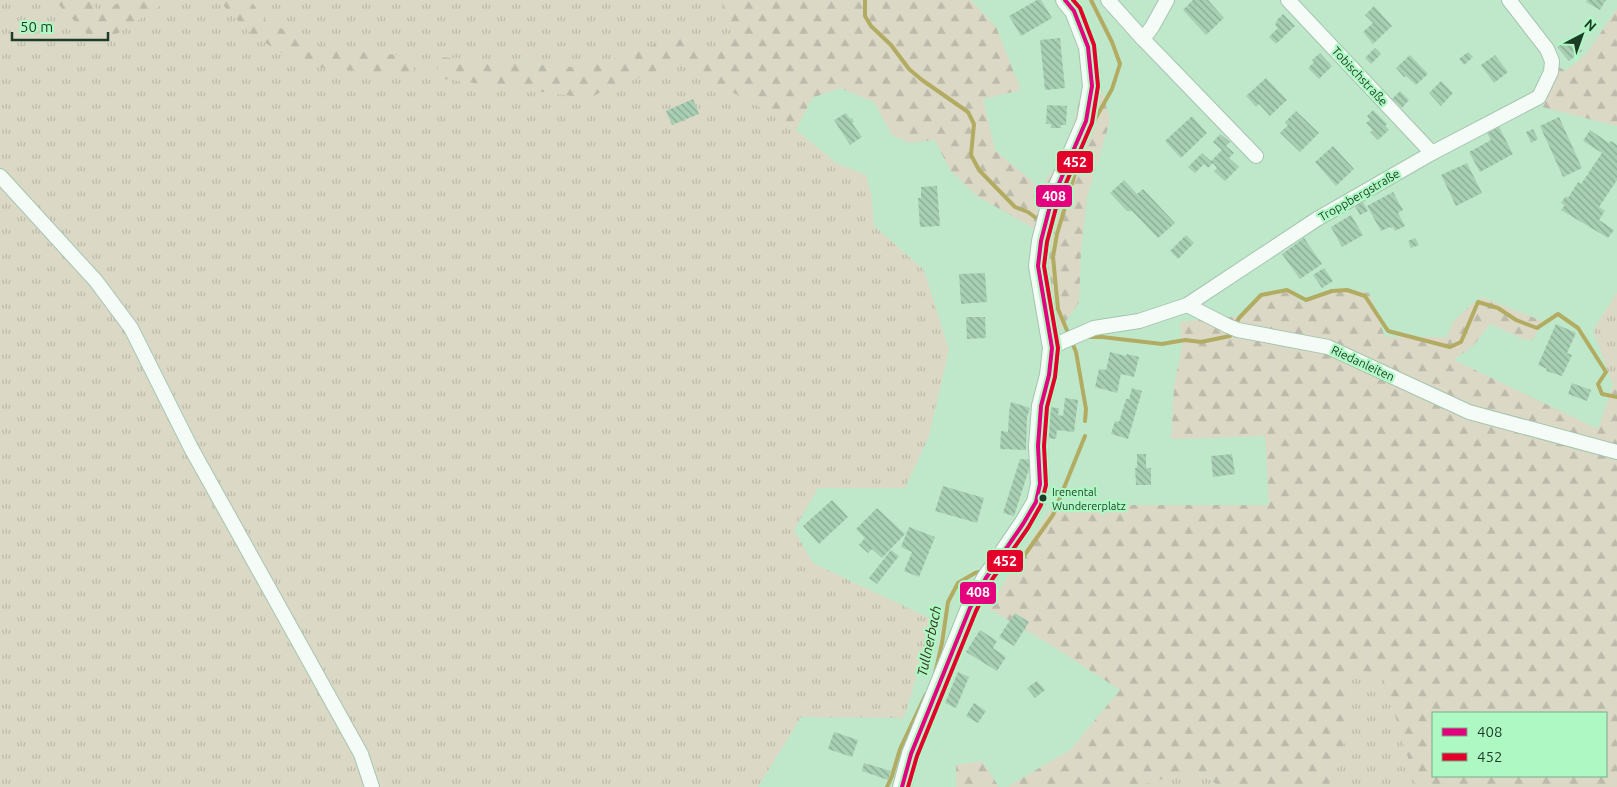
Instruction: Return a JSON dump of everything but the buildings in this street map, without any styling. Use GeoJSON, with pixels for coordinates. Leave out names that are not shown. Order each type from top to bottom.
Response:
{"type":"FeatureCollection","features":[{"type":"Feature","properties":{"kind":"street"},"geometry":{"type":"LineString","coordinates":[[902,787],[911,754],[970,608],[986,578],[1001,559],[1036,502],[1040,484],[1038,446],[1041,406],[1057,345],[1038,266],[1051,202],[1086,121],[1092,86],[1088,47],[1074,12],[1066,0]]}},
{"type":"Feature","properties":{"kind":"street"},"geometry":{"type":"LineString","coordinates":[[1108,0],[1256,156]]}},
{"type":"Feature","properties":{"kind":"street"},"geometry":{"type":"LineString","coordinates":[[1143,39],[1167,0]]}},
{"type":"Feature","properties":{"kind":"street","name":"Tobischstraße"},"geometry":{"type":"LineString","coordinates":[[1288,0],[1432,153]]}},
{"type":"Feature","properties":{"kind":"street","name":"Troppbergstraße"},"geometry":{"type":"LineString","coordinates":[[1187,305],[1317,219],[1432,153],[1539,97],[1551,72],[1552,61],[1547,49],[1509,0]]}},
{"type":"Feature","properties":{"kind":"street"},"geometry":{"type":"LineString","coordinates":[[0,176],[96,281],[131,328],[190,448],[361,754],[372,787]]}},
{"type":"Feature","properties":{"kind":"street"},"geometry":{"type":"LineString","coordinates":[[1057,345],[1094,328],[1139,321],[1187,305]]}},
{"type":"Feature","properties":{"kind":"street","name":"Riedanleiten"},"geometry":{"type":"LineString","coordinates":[[1187,305],[1233,328],[1328,347],[1469,412],[1617,452]]}},
{"type":"Feature","properties":{"kind":"green space"},"geometry":{"type":"Polygon","coordinates":[[[0,0],[721,0],[734,30],[715,52],[676,37],[587,68],[439,57],[587,98],[677,63],[783,119],[836,163],[866,175],[871,194],[874,226],[924,270],[949,350],[929,436],[905,488],[818,488],[794,530],[813,563],[933,620],[904,718],[801,717],[758,787],[0,787],[0,0]]]}},
{"type":"Feature","properties":{"kind":"green space"},"geometry":{"type":"Polygon","coordinates":[[[54,0],[87,0],[101,13],[123,0],[169,0],[117,34],[87,34],[54,0]]]}},
{"type":"Feature","properties":{"kind":"green space"},"geometry":{"type":"Polygon","coordinates":[[[218,0],[250,0],[266,21],[315,45],[413,57],[414,76],[304,66],[252,35],[218,0]]]}},
{"type":"Feature","properties":{"kind":"green space"},"geometry":{"type":"Polygon","coordinates":[[[721,0],[971,0],[996,27],[1021,90],[983,99],[995,150],[1040,188],[1065,154],[1082,91],[1102,89],[1110,121],[1087,197],[1081,251],[1079,302],[1046,350],[1031,263],[1033,228],[977,196],[950,170],[935,140],[909,143],[892,135],[874,102],[840,88],[812,98],[796,130],[783,119],[677,63],[587,98],[437,78],[439,57],[587,68],[676,37],[715,52],[734,30],[721,0]]]}},
{"type":"Feature","properties":{"kind":"green space"},"geometry":{"type":"Polygon","coordinates":[[[1617,9],[1617,126],[1542,107],[1550,93],[1559,67],[1566,71],[1586,54],[1617,9]]]}},
{"type":"Feature","properties":{"kind":"green space"},"geometry":{"type":"Polygon","coordinates":[[[1340,288],[1369,293],[1385,337],[1447,337],[1453,322],[1482,297],[1542,321],[1533,340],[1523,339],[1490,324],[1474,345],[1454,360],[1598,429],[1613,385],[1617,386],[1617,787],[1417,787],[1382,673],[1344,678],[1349,732],[1329,784],[1319,787],[1220,787],[1198,770],[1131,787],[1007,787],[1070,750],[1120,690],[1054,647],[988,608],[1053,505],[1269,505],[1265,436],[1171,439],[1174,387],[1182,346],[1180,322],[1240,316],[1263,294],[1288,292],[1303,303],[1340,288]]]}},
{"type":"Feature","properties":{"kind":"green space"},"geometry":{"type":"Polygon","coordinates":[[[1617,292],[1617,386],[1613,385],[1593,330],[1617,292]]]}},
{"type":"Feature","properties":{"kind":"green space"},"geometry":{"type":"Polygon","coordinates":[[[1383,673],[1417,787],[1319,787],[1329,784],[1349,732],[1343,678],[1383,673]]]}},
{"type":"Feature","properties":{"kind":"green space"},"geometry":{"type":"Polygon","coordinates":[[[982,761],[999,787],[956,787],[956,765],[982,761]]]}},
{"type":"Feature","properties":{"kind":"green space"},"geometry":{"type":"Polygon","coordinates":[[[1198,770],[1220,787],[1131,787],[1198,770]]]}},
{"type":"Feature","properties":{"kind":"waterway"},"geometry":{"type":"LineString","coordinates":[[865,0],[865,16],[871,26],[891,45],[909,69],[968,112],[974,124],[971,155],[979,170],[1015,207],[1028,212],[1040,221]]}},
{"type":"Feature","properties":{"kind":"waterway"},"geometry":{"type":"LineString","coordinates":[[1091,0],[1112,42],[1120,64],[1112,89],[1094,121]]}},
{"type":"Feature","properties":{"kind":"waterway"},"geometry":{"type":"LineString","coordinates":[[1080,157],[1057,234],[1053,257],[1058,309],[1076,352],[1086,409],[1085,421]]}},
{"type":"Feature","properties":{"kind":"waterway","name":"Tullnerbach"},"geometry":{"type":"LineString","coordinates":[[1235,325],[1239,318],[1261,295],[1287,290],[1306,300],[1332,291],[1347,290],[1365,296],[1388,331],[1450,347],[1461,342],[1478,302],[1498,308],[1516,320],[1537,328],[1558,314],[1578,328],[1606,372],[1598,384],[1602,394],[1617,397]]}},
{"type":"Feature","properties":{"kind":"waterway","name":"Tullnerbach"},"geometry":{"type":"LineString","coordinates":[[1086,337],[1162,344],[1185,340],[1201,342],[1230,336],[1232,331]]}},
{"type":"Feature","properties":{"kind":"waterway","name":"Tullnerbach"},"geometry":{"type":"LineString","coordinates":[[998,570],[1016,567],[1053,515],[1085,436]]}},
{"type":"Feature","properties":{"kind":"waterway","name":"Tullnerbach"},"geometry":{"type":"LineString","coordinates":[[935,674],[948,602],[958,583],[975,573],[983,571]]}},
{"type":"Feature","properties":{"kind":"waterway","name":"Tullnerbach"},"geometry":{"type":"LineString","coordinates":[[887,787],[900,749],[926,694]]}},
{"type":"Feature","properties":{"kind":"transit line","name":"408"},"geometry":{"type":"LineString","coordinates":[[902,787],[911,754],[970,608],[986,578],[1036,502],[1040,484],[1038,446],[1041,406],[1049,375],[1052,348],[1038,266],[1041,241],[1051,202],[1086,121],[1092,86],[1088,47],[1074,11],[1065,0]]}},
{"type":"Feature","properties":{"kind":"transit line","name":"452"},"geometry":{"type":"LineString","coordinates":[[908,787],[917,756],[976,611],[991,581],[1028,528],[1041,505],[1046,485],[1044,446],[1047,407],[1055,377],[1058,348],[1044,266],[1047,242],[1057,204],[1092,123],[1098,86],[1094,45],[1080,8],[1073,0]]}},
{"type":"Feature","properties":{"kind":"place","name":"Irenental Wundererplatz"},"geometry":{"type":"Point","coordinates":[1043,498]}}]}
